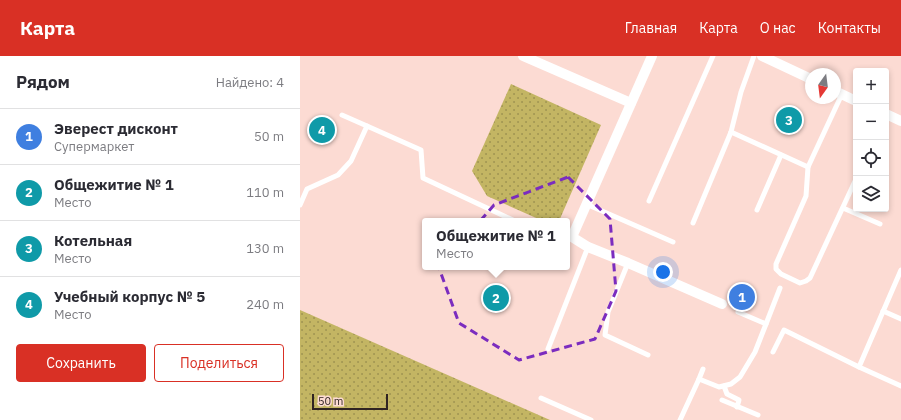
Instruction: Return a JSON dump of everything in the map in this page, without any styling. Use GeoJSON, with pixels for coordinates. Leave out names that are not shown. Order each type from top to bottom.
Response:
{"type":"FeatureCollection","features":[{"type":"Feature","properties":{"kind":"street"},"geometry":{"type":"LineString","coordinates":[[523,56],[631,103]]}},
{"type":"Feature","properties":{"kind":"street"},"geometry":{"type":"LineString","coordinates":[[570,237],[652,56]]}},
{"type":"Feature","properties":{"kind":"street"},"geometry":{"type":"LineString","coordinates":[[762,56],[805,76]]}},
{"type":"Feature","properties":{"kind":"street"},"geometry":{"type":"LineString","coordinates":[[841,94],[853,100]]}},
{"type":"Feature","properties":{"kind":"street"},"geometry":{"type":"LineString","coordinates":[[889,115],[900,119]]}},
{"type":"Feature","properties":{"kind":"street"},"geometry":{"type":"LineString","coordinates":[[570,239],[722,304]]}},
{"type":"Feature","properties":{"kind":"lane"},"geometry":{"type":"LineString","coordinates":[[649,201],[713,56]]}},
{"type":"Feature","properties":{"kind":"lane"},"geometry":{"type":"LineString","coordinates":[[693,223],[731,132],[741,92],[754,56]]}},
{"type":"Feature","properties":{"kind":"lane"},"geometry":{"type":"LineString","coordinates":[[833,104],[808,167],[806,196],[776,264],[776,269],[781,274],[800,283],[810,278],[853,185]]}},
{"type":"Feature","properties":{"kind":"lane"},"geometry":{"type":"LineString","coordinates":[[342,115],[421,150],[423,178],[509,218]]}},
{"type":"Feature","properties":{"kind":"lane"},"geometry":{"type":"LineString","coordinates":[[300,205],[305,188],[338,175],[352,161],[367,126]]}},
{"type":"Feature","properties":{"kind":"lane"},"geometry":{"type":"LineString","coordinates":[[731,132],[808,167]]}},
{"type":"Feature","properties":{"kind":"lane"},"geometry":{"type":"LineString","coordinates":[[757,210],[781,155]]}},
{"type":"Feature","properties":{"kind":"lane"},"geometry":{"type":"LineString","coordinates":[[586,204],[674,242]]}},
{"type":"Feature","properties":{"kind":"lane"},"geometry":{"type":"LineString","coordinates":[[843,208],[880,224]]}},
{"type":"Feature","properties":{"kind":"lane"},"geometry":{"type":"LineString","coordinates":[[548,349],[588,247]]}},
{"type":"Feature","properties":{"kind":"lane"},"geometry":{"type":"LineString","coordinates":[[628,263],[608,312],[605,335],[648,355]]}},
{"type":"Feature","properties":{"kind":"lane"},"geometry":{"type":"LineString","coordinates":[[859,367],[901,270]]}},
{"type":"Feature","properties":{"kind":"lane"},"geometry":{"type":"LineString","coordinates":[[698,379],[719,387],[731,384],[740,377],[755,352],[780,288]]}},
{"type":"Feature","properties":{"kind":"lane"},"geometry":{"type":"LineString","coordinates":[[883,311],[901,320]]}},
{"type":"Feature","properties":{"kind":"lane"},"geometry":{"type":"LineString","coordinates":[[738,312],[766,324]]}},
{"type":"Feature","properties":{"kind":"lane"},"geometry":{"type":"LineString","coordinates":[[773,352],[784,330],[901,386]]}},
{"type":"Feature","properties":{"kind":"lane"},"geometry":{"type":"LineString","coordinates":[[680,420],[702,369]]}},
{"type":"Feature","properties":{"kind":"lane"},"geometry":{"type":"LineString","coordinates":[[724,386],[727,394],[739,400],[738,407]]}},
{"type":"Feature","properties":{"kind":"lane"},"geometry":{"type":"LineString","coordinates":[[541,398],[591,420]]}},
{"type":"Feature","properties":{"kind":"lane"},"geometry":{"type":"LineString","coordinates":[[722,400],[758,415]]}},
{"type":"Feature","properties":{"kind":"highlighted area"},"geometry":{"type":"Polygon","coordinates":[[[568,177],[610,219],[616,291],[595,339],[519,360],[459,323],[439,268],[494,205],[568,177]]]}},
{"type":"Feature","properties":{"kind":"shaded area"},"geometry":{"type":"Polygon","coordinates":[[[511,84],[601,125],[560,218],[536,218],[487,196],[472,171],[511,84]]]}},
{"type":"Feature","properties":{"kind":"shaded area"},"geometry":{"type":"Polygon","coordinates":[[[300,310],[550,420],[300,420],[300,310]]]}},
{"type":"Feature","properties":{"kind":"place","name":"Котельная"},"geometry":{"type":"Point","coordinates":[789,120]}},
{"type":"Feature","properties":{"kind":"place","name":"Учебный корпус № 5"},"geometry":{"type":"Point","coordinates":[322,130]}},
{"type":"Feature","properties":{"kind":"place","name":"Эверест дисконт"},"geometry":{"type":"Point","coordinates":[742,297]}},
{"type":"Feature","properties":{"kind":"place","name":"Общежитие № 1"},"geometry":{"type":"Point","coordinates":[496,298]}}]}
